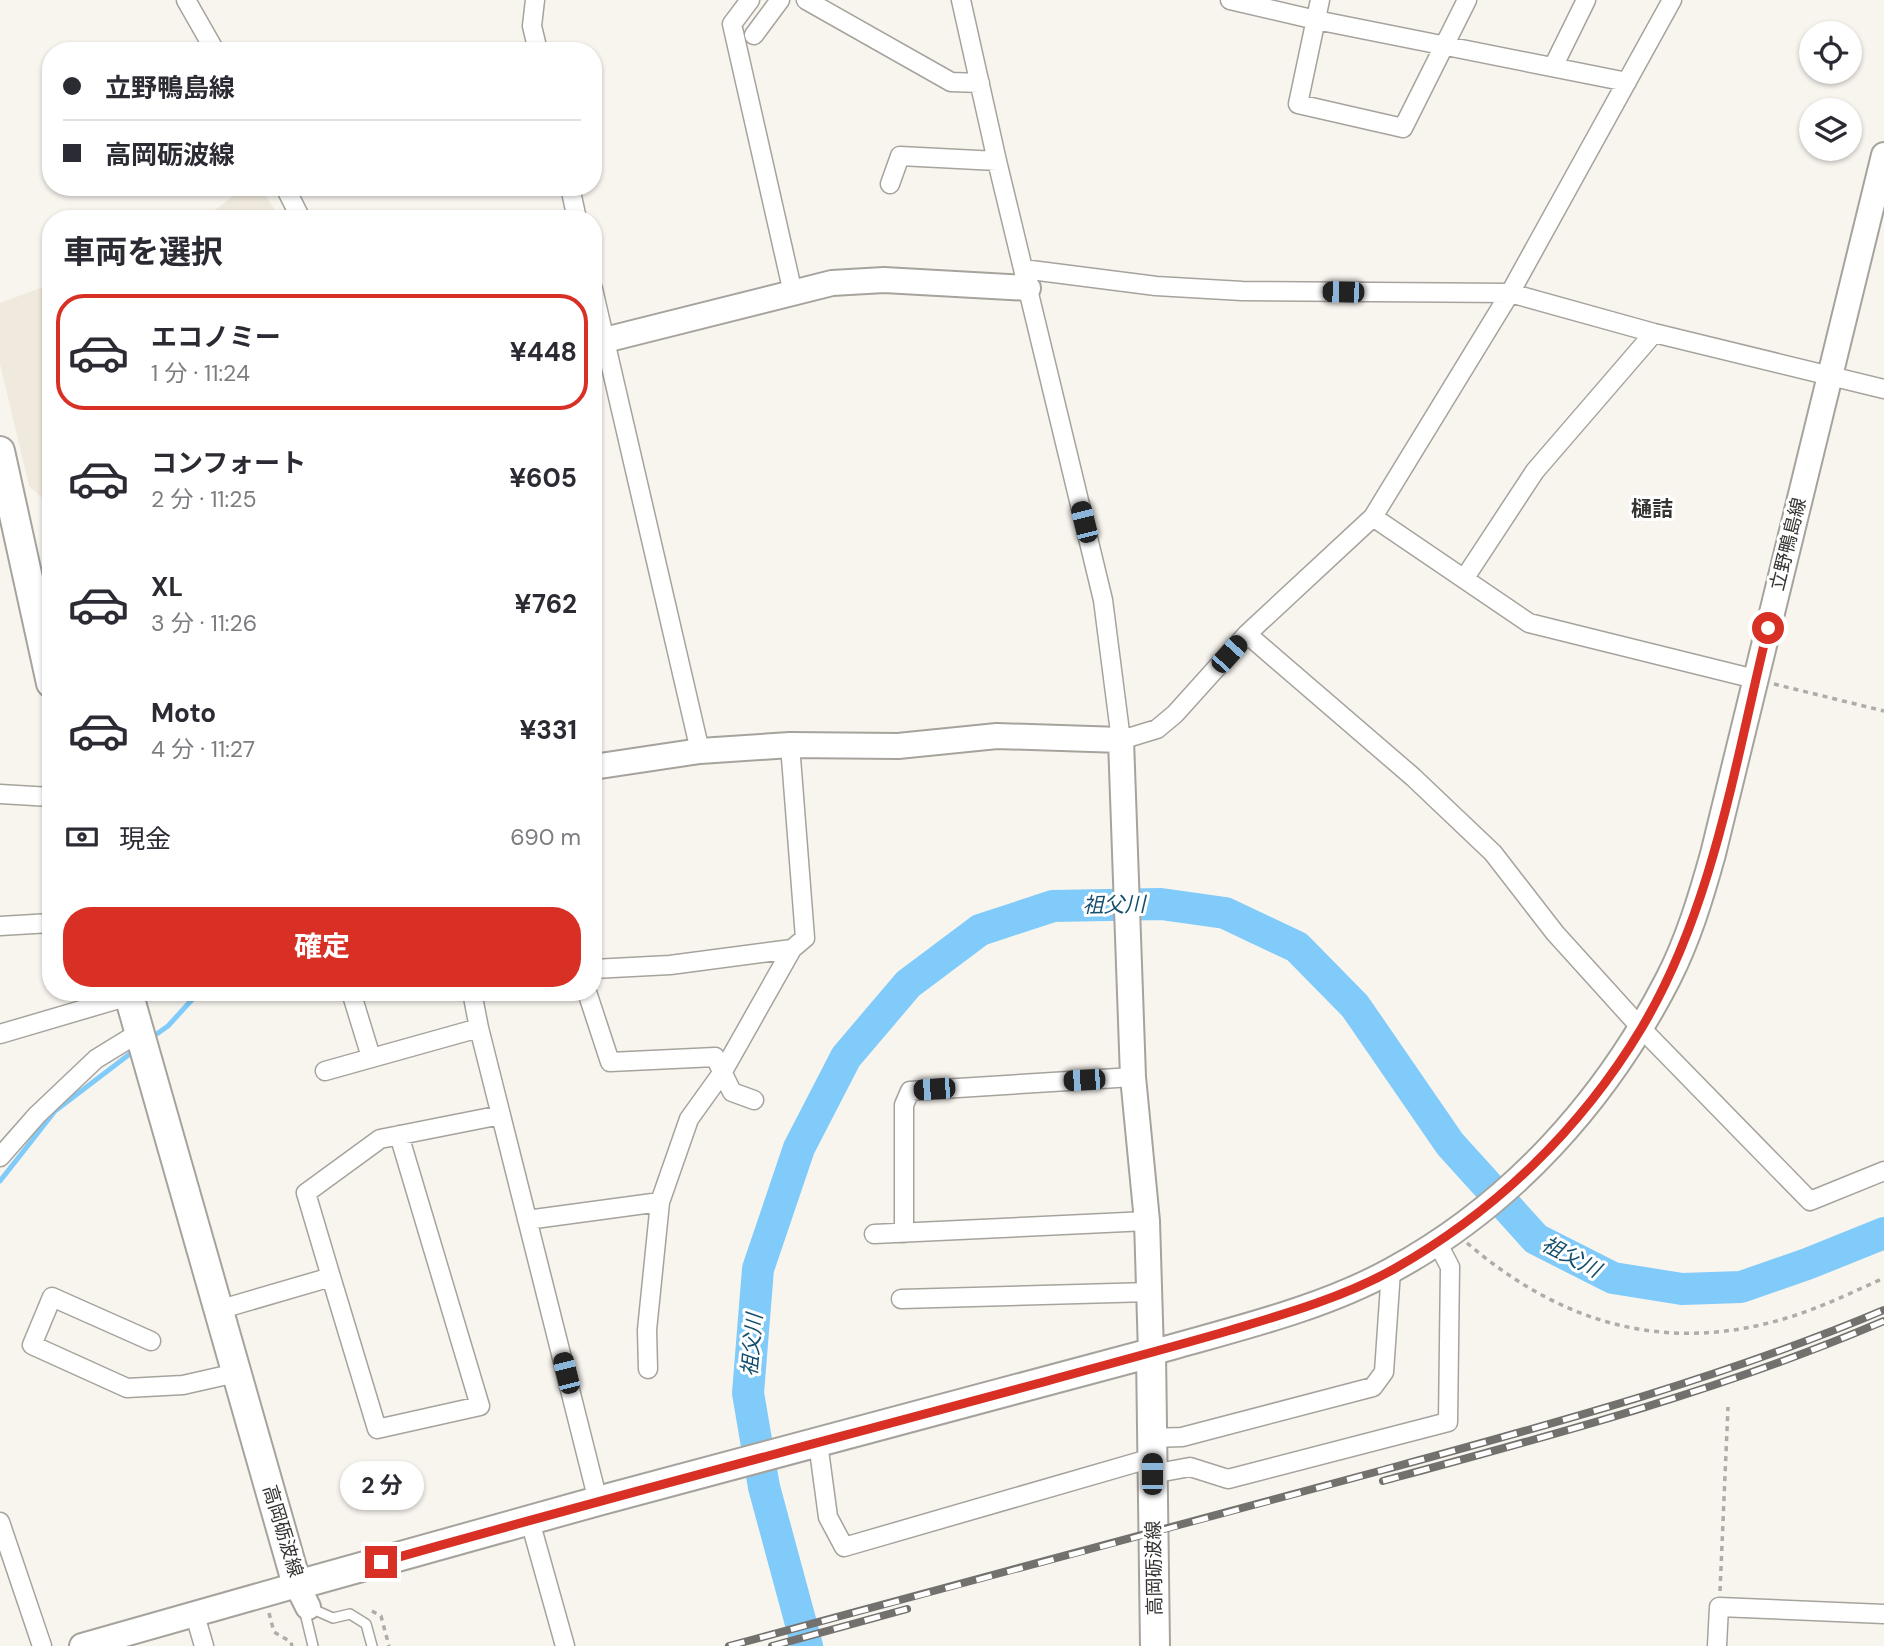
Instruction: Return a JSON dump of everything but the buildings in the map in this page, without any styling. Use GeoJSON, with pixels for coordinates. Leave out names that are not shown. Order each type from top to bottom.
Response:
{"type":"FeatureCollection","features":[{"type":"Feature","properties":{"kind":"main road"},"geometry":{"type":"LineString","coordinates":[[1,460],[42,643]]}},
{"type":"Feature","properties":{"kind":"main road","name":"高岡砺波線"},"geometry":{"type":"LineString","coordinates":[[131,1001],[236,1373],[303,1596],[598,1501],[1152,1353],[1155,1646]]}},
{"type":"Feature","properties":{"kind":"street"},"geometry":{"type":"LineString","coordinates":[[186,0],[210,42]]}},
{"type":"Feature","properties":{"kind":"street"},"geometry":{"type":"LineString","coordinates":[[535,0],[532,26],[536,42]]}},
{"type":"Feature","properties":{"kind":"street"},"geometry":{"type":"LineString","coordinates":[[750,0],[732,24],[790,280]]}},
{"type":"Feature","properties":{"kind":"street"},"geometry":{"type":"LineString","coordinates":[[754,35],[780,0]]}},
{"type":"Feature","properties":{"kind":"street"},"geometry":{"type":"LineString","coordinates":[[806,0],[951,82],[980,83]]}},
{"type":"Feature","properties":{"kind":"street"},"geometry":{"type":"LineString","coordinates":[[961,0],[1103,600],[1121,740],[1133,1077],[1147,1222],[1152,1353]]}},
{"type":"Feature","properties":{"kind":"street"},"geometry":{"type":"LineString","coordinates":[[1230,0],[1316,20],[1627,82]]}},
{"type":"Feature","properties":{"kind":"street"},"geometry":{"type":"LineString","coordinates":[[1321,0],[1298,104],[1403,128],[1466,0]]}},
{"type":"Feature","properties":{"kind":"street"},"geometry":{"type":"LineString","coordinates":[[1553,67],[1586,0]]}},
{"type":"Feature","properties":{"kind":"street"},"geometry":{"type":"LineString","coordinates":[[602,766],[700,751],[790,746],[898,746],[997,736],[1121,740],[1157,729],[1175,714],[1247,634],[1373,517],[1510,293],[1672,0]]}},
{"type":"Feature","properties":{"kind":"street","name":"立野鴨島線"},"geometry":{"type":"LineString","coordinates":[[1152,1353],[1287,1313],[1391,1271],[1450,1234],[1522,1175],[1571,1126],[1614,1071],[1641,1028],[1669,977],[1696,912],[1713,855],[1884,155]]}},
{"type":"Feature","properties":{"kind":"street"},"geometry":{"type":"LineString","coordinates":[[890,184],[900,156],[997,161]]}},
{"type":"Feature","properties":{"kind":"street"},"geometry":{"type":"LineString","coordinates":[[602,341],[832,283],[884,280],[1026,279],[1242,291],[1510,293],[1884,389]]}},
{"type":"Feature","properties":{"kind":"street"},"geometry":{"type":"LineString","coordinates":[[1464,579],[1535,471],[1654,332]]}},
{"type":"Feature","properties":{"kind":"street"},"geometry":{"type":"LineString","coordinates":[[602,354],[700,751]]}},
{"type":"Feature","properties":{"kind":"street"},"geometry":{"type":"LineString","coordinates":[[1373,517],[1529,623],[1755,679]]}},
{"type":"Feature","properties":{"kind":"street"},"geometry":{"type":"LineString","coordinates":[[1247,634],[1413,777],[1493,853],[1555,933],[1641,1028],[1810,1201],[1884,1171]]}},
{"type":"Feature","properties":{"kind":"street"},"geometry":{"type":"LineString","coordinates":[[648,1369],[647,1331],[660,1202],[690,1119],[722,1073],[792,949],[805,938],[790,746]]}},
{"type":"Feature","properties":{"kind":"street"},"geometry":{"type":"LineString","coordinates":[[0,794],[42,796]]}},
{"type":"Feature","properties":{"kind":"street"},"geometry":{"type":"LineString","coordinates":[[0,926],[42,924]]}},
{"type":"Feature","properties":{"kind":"street"},"geometry":{"type":"LineString","coordinates":[[602,969],[670,965],[792,949]]}},
{"type":"Feature","properties":{"kind":"street"},"geometry":{"type":"LineString","coordinates":[[0,1034],[106,1001]]}},
{"type":"Feature","properties":{"kind":"street"},"geometry":{"type":"LineString","coordinates":[[354,1001],[371,1057]]}},
{"type":"Feature","properties":{"kind":"street"},"geometry":{"type":"LineString","coordinates":[[474,1001],[598,1501]]}},
{"type":"Feature","properties":{"kind":"street"},"geometry":{"type":"LineString","coordinates":[[590,1001],[610,1062],[715,1057],[732,1093],[754,1100]]}},
{"type":"Feature","properties":{"kind":"street"},"geometry":{"type":"LineString","coordinates":[[325,1071],[479,1028]]}},
{"type":"Feature","properties":{"kind":"street"},"geometry":{"type":"LineString","coordinates":[[0,1157],[37,1115],[96,1059],[140,1032]]}},
{"type":"Feature","properties":{"kind":"street"},"geometry":{"type":"LineString","coordinates":[[904,1233],[904,1105],[910,1091],[1133,1077]]}},
{"type":"Feature","properties":{"kind":"street"},"geometry":{"type":"LineString","coordinates":[[399,1135],[480,1406],[377,1429],[306,1193],[380,1139],[399,1135],[501,1115]]}},
{"type":"Feature","properties":{"kind":"street"},"geometry":{"type":"LineString","coordinates":[[527,1220],[660,1202]]}},
{"type":"Feature","properties":{"kind":"street"},"geometry":{"type":"LineString","coordinates":[[874,1234],[1147,1222]]}},
{"type":"Feature","properties":{"kind":"street"},"geometry":{"type":"LineString","coordinates":[[1152,1457],[1228,1479],[1448,1422],[1450,1234]]}},
{"type":"Feature","properties":{"kind":"street"},"geometry":{"type":"LineString","coordinates":[[806,1446],[828,1517],[844,1547],[1152,1457],[1182,1437],[1373,1387],[1384,1372],[1391,1271]]}},
{"type":"Feature","properties":{"kind":"street"},"geometry":{"type":"LineString","coordinates":[[218,1310],[331,1277]]}},
{"type":"Feature","properties":{"kind":"street"},"geometry":{"type":"LineString","coordinates":[[901,1299],[1150,1292]]}},
{"type":"Feature","properties":{"kind":"street"},"geometry":{"type":"LineString","coordinates":[[151,1341],[52,1297],[32,1345],[127,1388],[183,1384],[236,1373]]}},
{"type":"Feature","properties":{"kind":"street"},"geometry":{"type":"LineString","coordinates":[[530,1521],[565,1646]]}},
{"type":"Feature","properties":{"kind":"street"},"geometry":{"type":"LineString","coordinates":[[0,1522],[42,1646]]}},
{"type":"Feature","properties":{"kind":"street"},"geometry":{"type":"LineString","coordinates":[[82,1646],[195,1615],[303,1596]]}},
{"type":"Feature","properties":{"kind":"street"},"geometry":{"type":"LineString","coordinates":[[1717,1646],[1719,1606],[1884,1614]]}},
{"type":"Feature","properties":{"kind":"street"},"geometry":{"type":"LineString","coordinates":[[195,1615],[204,1646]]}},
{"type":"Feature","properties":{"kind":"lane"},"geometry":{"type":"LineString","coordinates":[[303,1596],[313,1646]]}},
{"type":"Feature","properties":{"kind":"lane"},"geometry":{"type":"LineString","coordinates":[[303,1596],[333,1618],[350,1614],[366,1624],[372,1646]]}},
{"type":"Feature","properties":{"kind":"path"},"geometry":{"type":"LineString","coordinates":[[1755,679],[1884,711]]}},
{"type":"Feature","properties":{"kind":"path"},"geometry":{"type":"LineString","coordinates":[[1450,1234],[1542,1296],[1577,1314],[1631,1329],[1689,1334],[1746,1327],[1790,1317],[1884,1278]]}},
{"type":"Feature","properties":{"kind":"path"},"geometry":{"type":"LineString","coordinates":[[1719,1606],[1728,1408]]}},
{"type":"Feature","properties":{"kind":"path"},"geometry":{"type":"LineString","coordinates":[[267,1606],[274,1632],[291,1642],[292,1646]]}},
{"type":"Feature","properties":{"kind":"shaded area"},"geometry":{"type":"Polygon","coordinates":[[[233,196],[266,196],[275,210],[215,210],[233,196]]]}},
{"type":"Feature","properties":{"kind":"shaded area"},"geometry":{"type":"Polygon","coordinates":[[[42,287],[42,498],[29,486],[0,364],[0,303],[42,287]]]}},
{"type":"Feature","properties":{"kind":"waterway","name":"祖父川"},"geometry":{"type":"LineString","coordinates":[[807,1646],[764,1487],[748,1393],[758,1269],[799,1148],[846,1057],[908,984],[980,930],[1053,906],[1161,904],[1225,913],[1297,947],[1355,1006],[1450,1144],[1536,1239],[1613,1278],[1682,1289],[1741,1287],[1884,1233]]}},
{"type":"Feature","properties":{"kind":"waterway"},"geometry":{"type":"LineString","coordinates":[[151,1038],[168,1026],[191,1001]]}},
{"type":"Feature","properties":{"kind":"waterway"},"geometry":{"type":"LineString","coordinates":[[0,1181],[55,1111],[135,1050]]}},
{"type":"Feature","properties":{"kind":"railway"},"geometry":{"type":"LineString","coordinates":[[729,1646],[1220,1515],[1573,1417],[1762,1357],[1884,1310]]}},
{"type":"Feature","properties":{"kind":"railway"},"geometry":{"type":"LineString","coordinates":[[1383,1481],[1700,1390],[1762,1369],[1884,1321]]}},
{"type":"Feature","properties":{"kind":"railway"},"geometry":{"type":"LineString","coordinates":[[772,1646],[907,1609]]}},
{"type":"Feature","properties":{"kind":"district","name":"樋詰"},"geometry":{"type":"Point","coordinates":[1652,509]}},
{"type":"Feature","properties":{"kind":"route"},"geometry":{"type":"LineString","coordinates":[[381,1562],[715,1469],[1152,1353],[1287,1313],[1391,1271],[1460,1228],[1522,1175],[1571,1126],[1614,1071],[1669,977],[1696,912],[1713,855],[1768,628]]}}]}
